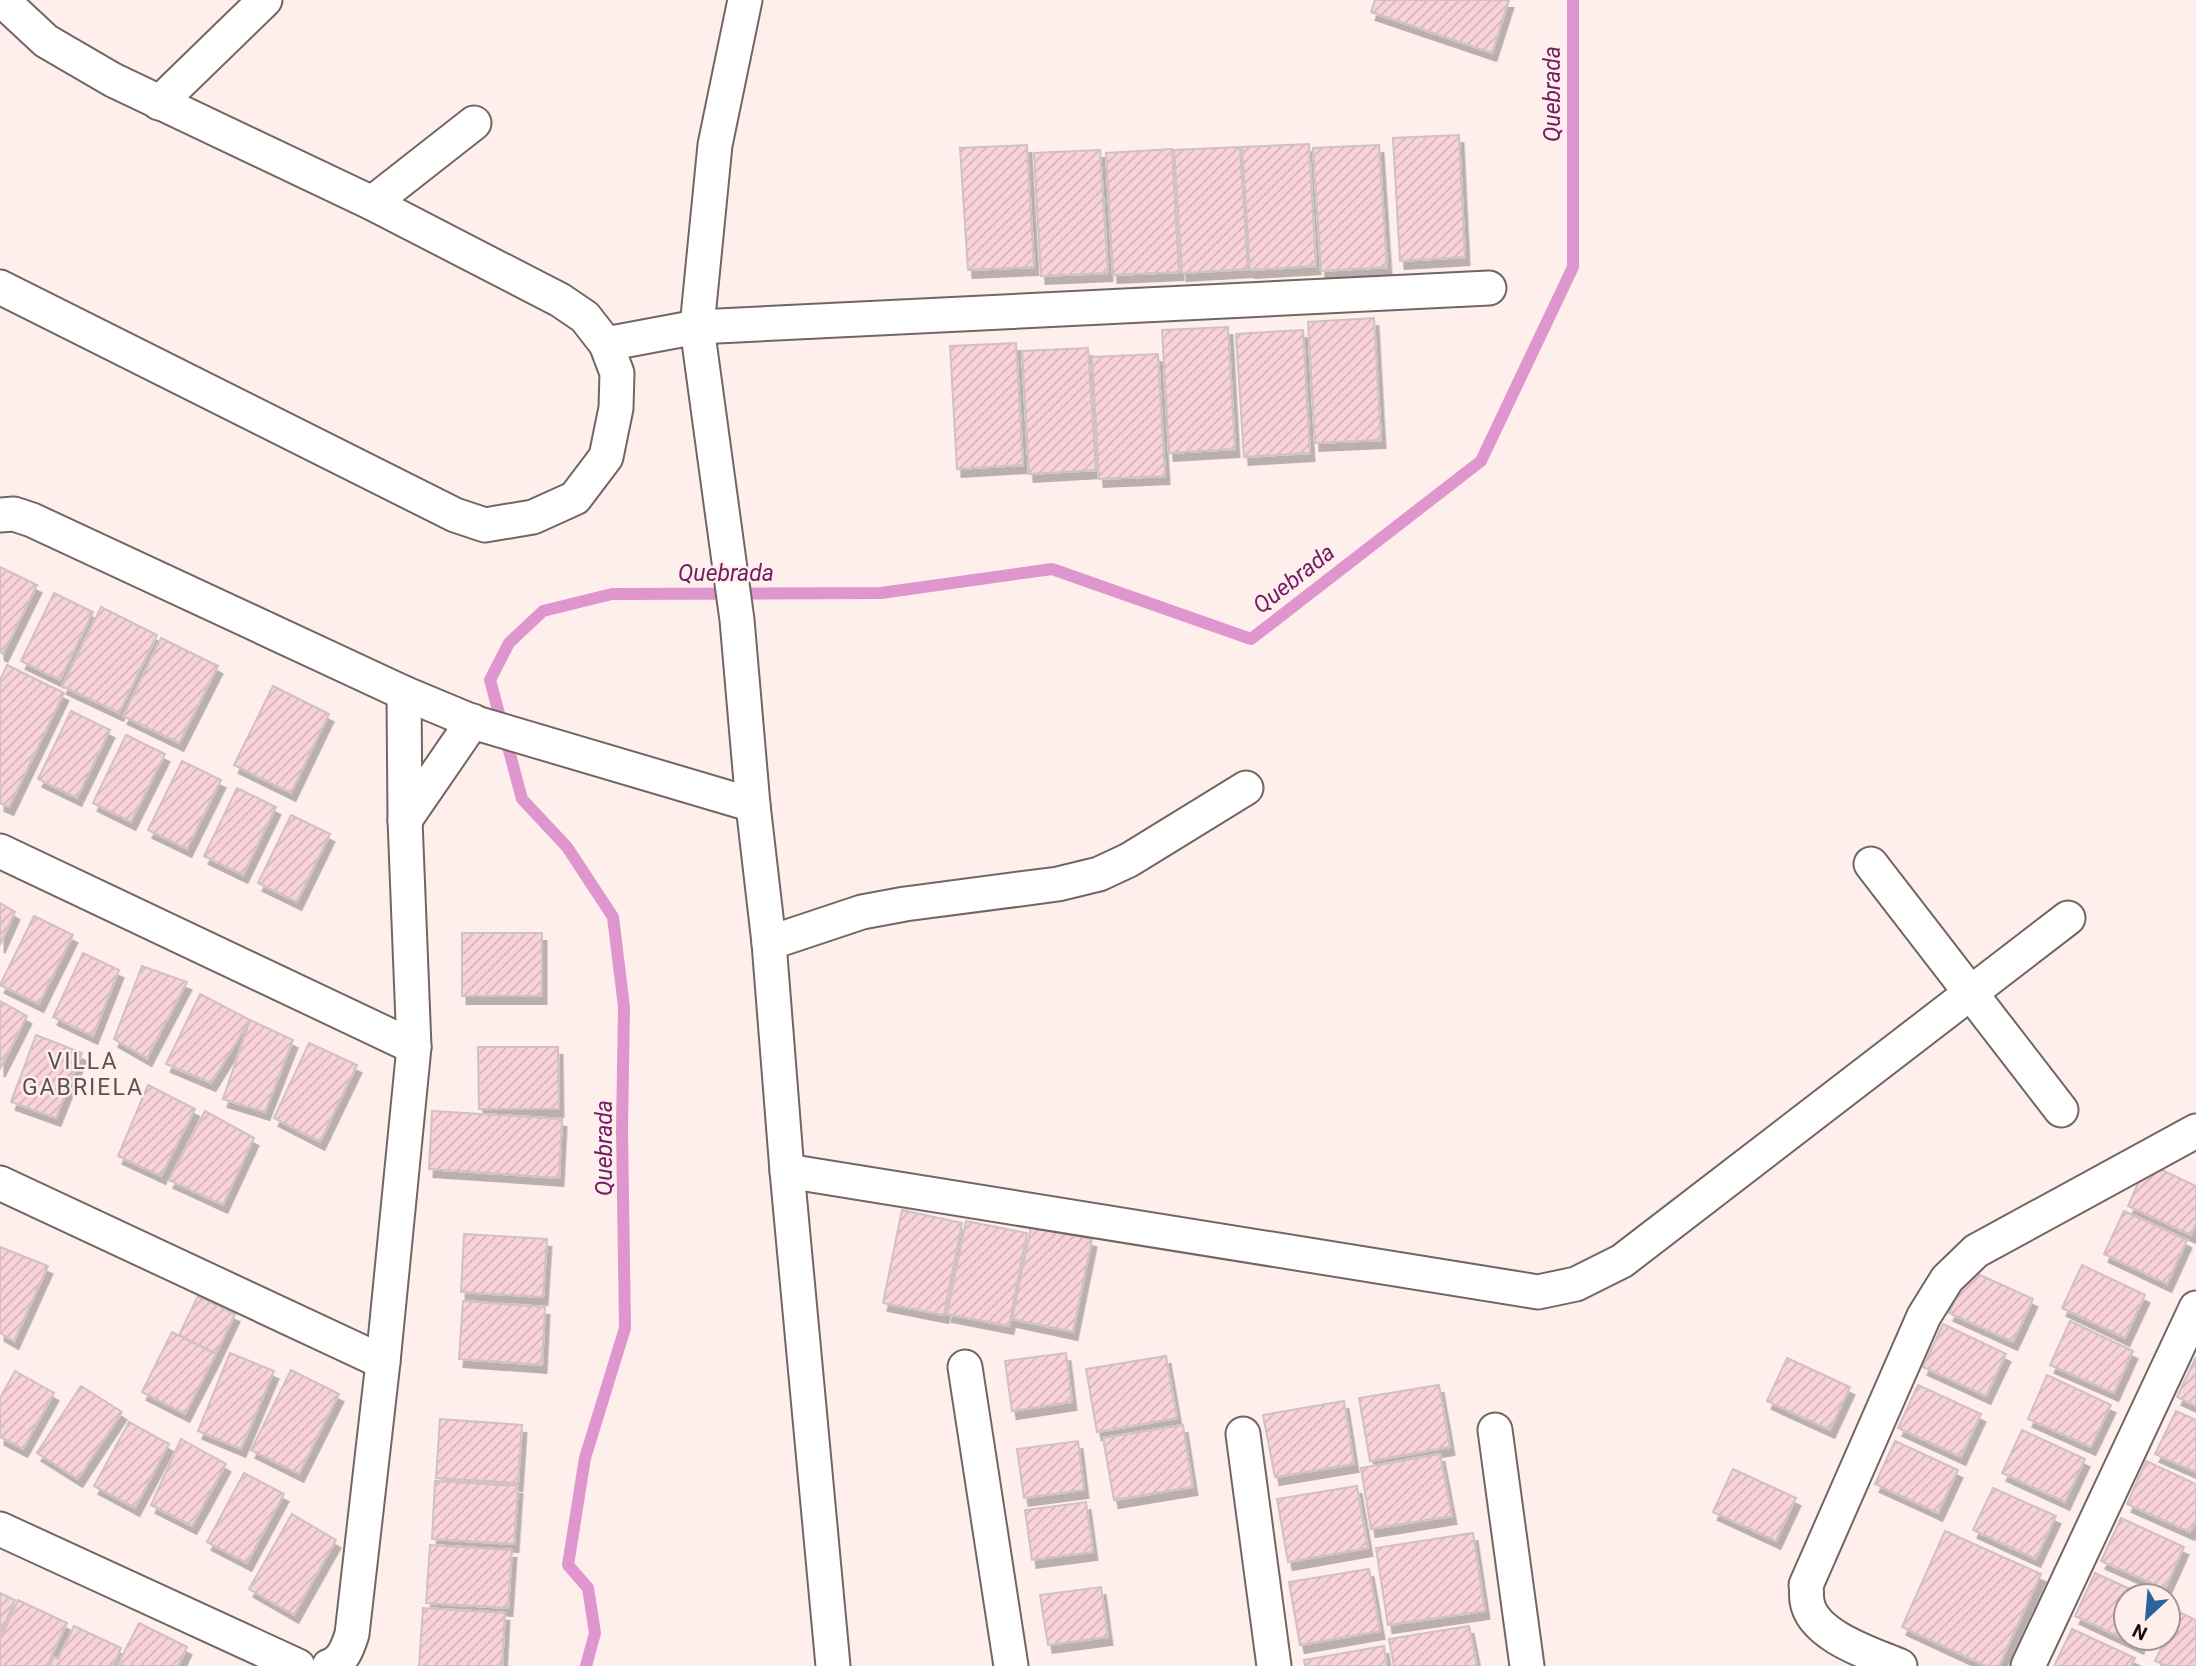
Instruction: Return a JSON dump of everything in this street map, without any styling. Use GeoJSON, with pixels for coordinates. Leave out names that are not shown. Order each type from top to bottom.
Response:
{"type":"FeatureCollection","features":[{"type":"Feature","properties":{"kind":"street"},"geometry":{"type":"LineString","coordinates":[[0,287],[455,515],[485,525],[533,517],[575,498],[606,457],[616,408],[617,373],[606,344],[585,317],[560,300],[372,203],[113,80],[46,41],[2,0]]}},
{"type":"Feature","properties":{"kind":"street"},"geometry":{"type":"LineString","coordinates":[[159,103],[265,0]]}},
{"type":"Feature","properties":{"kind":"street"},"geometry":{"type":"LineString","coordinates":[[746,0],[715,145],[697,327],[737,620],[753,805],[769,943],[787,1171],[833,1666]]}},
{"type":"Feature","properties":{"kind":"street"},"geometry":{"type":"LineString","coordinates":[[372,203],[474,123]]}},
{"type":"Feature","properties":{"kind":"street"},"geometry":{"type":"LineString","coordinates":[[606,344],[697,327],[1489,288]]}},
{"type":"Feature","properties":{"kind":"street"},"geometry":{"type":"LineString","coordinates":[[0,515],[14,514],[32,520],[404,693],[475,722],[753,805]]}},
{"type":"Feature","properties":{"kind":"street"},"geometry":{"type":"LineString","coordinates":[[329,1666],[335,1664],[347,1650],[352,1634],[383,1362],[414,1047],[405,820],[404,693]]}},
{"type":"Feature","properties":{"kind":"street"},"geometry":{"type":"LineString","coordinates":[[405,820],[475,722]]}},
{"type":"Feature","properties":{"kind":"street"},"geometry":{"type":"LineString","coordinates":[[769,943],[862,912],[1058,884],[1099,874],[1129,860],[1246,788]]}},
{"type":"Feature","properties":{"kind":"street"},"geometry":{"type":"LineString","coordinates":[[0,851],[414,1047]]}},
{"type":"Feature","properties":{"kind":"street"},"geometry":{"type":"LineString","coordinates":[[1871,864],[2061,1110]]}},
{"type":"Feature","properties":{"kind":"street"},"geometry":{"type":"LineString","coordinates":[[787,1171],[1538,1292],[1576,1284],[1622,1261],[2068,918]]}},
{"type":"Feature","properties":{"kind":"street"},"geometry":{"type":"LineString","coordinates":[[1900,1666],[1835,1637],[1816,1621],[1807,1604],[1807,1585],[1924,1316],[1947,1279],[1976,1251],[2196,1131]]}},
{"type":"Feature","properties":{"kind":"street"},"geometry":{"type":"LineString","coordinates":[[0,1183],[383,1362]]}},
{"type":"Feature","properties":{"kind":"street"},"geometry":{"type":"LineString","coordinates":[[2028,1666],[2196,1308]]}},
{"type":"Feature","properties":{"kind":"street"},"geometry":{"type":"LineString","coordinates":[[965,1367],[1011,1666]]}},
{"type":"Feature","properties":{"kind":"street"},"geometry":{"type":"LineString","coordinates":[[1495,1430],[1527,1666]]}},
{"type":"Feature","properties":{"kind":"street"},"geometry":{"type":"LineString","coordinates":[[1243,1434],[1274,1666]]}},
{"type":"Feature","properties":{"kind":"street"},"geometry":{"type":"LineString","coordinates":[[0,1529],[298,1666]]}},
{"type":"Feature","properties":{"kind":"building"},"geometry":{"type":"Polygon","coordinates":[[[1375,0],[1509,0],[1492,53],[1371,12],[1375,0]]]}},
{"type":"Feature","properties":{"kind":"building"},"geometry":{"type":"Polygon","coordinates":[[[1459,135],[1465,257],[1400,261],[1393,138],[1459,135]]]}},
{"type":"Feature","properties":{"kind":"building"},"geometry":{"type":"Polygon","coordinates":[[[1309,144],[1316,266],[1250,270],[1242,147],[1309,144]]]}},
{"type":"Feature","properties":{"kind":"building"},"geometry":{"type":"Polygon","coordinates":[[[1027,145],[1034,267],[968,270],[960,148],[1027,145]]]}},
{"type":"Feature","properties":{"kind":"building"},"geometry":{"type":"Polygon","coordinates":[[[1379,145],[1387,267],[1321,271],[1313,148],[1379,145]]]}},
{"type":"Feature","properties":{"kind":"building"},"geometry":{"type":"Polygon","coordinates":[[[1240,147],[1248,269],[1182,273],[1174,150],[1240,147]]]}},
{"type":"Feature","properties":{"kind":"building"},"geometry":{"type":"Polygon","coordinates":[[[1172,149],[1179,272],[1113,275],[1106,153],[1172,149]]]}},
{"type":"Feature","properties":{"kind":"building"},"geometry":{"type":"Polygon","coordinates":[[[1100,150],[1108,273],[1041,276],[1034,153],[1100,150]]]}},
{"type":"Feature","properties":{"kind":"building"},"geometry":{"type":"Polygon","coordinates":[[[1374,318],[1381,440],[1315,443],[1308,322],[1374,318]]]}},
{"type":"Feature","properties":{"kind":"building"},"geometry":{"type":"Polygon","coordinates":[[[1228,327],[1235,449],[1169,453],[1162,330],[1228,327]]]}},
{"type":"Feature","properties":{"kind":"building"},"geometry":{"type":"Polygon","coordinates":[[[1303,330],[1310,453],[1244,457],[1236,334],[1303,330]]]}},
{"type":"Feature","properties":{"kind":"building"},"geometry":{"type":"Polygon","coordinates":[[[1016,343],[1023,465],[957,469],[950,346],[1016,343]]]}},
{"type":"Feature","properties":{"kind":"building"},"geometry":{"type":"Polygon","coordinates":[[[1088,348],[1096,470],[1029,474],[1022,351],[1088,348]]]}},
{"type":"Feature","properties":{"kind":"building"},"geometry":{"type":"Polygon","coordinates":[[[1158,354],[1165,476],[1099,479],[1092,357],[1158,354]]]}},
{"type":"Feature","properties":{"kind":"building"},"geometry":{"type":"Polygon","coordinates":[[[0,567],[37,585],[3,654],[0,652],[0,567]]]}},
{"type":"Feature","properties":{"kind":"building"},"geometry":{"type":"Polygon","coordinates":[[[54,593],[93,612],[60,680],[21,661],[54,593]]]}},
{"type":"Feature","properties":{"kind":"building"},"geometry":{"type":"Polygon","coordinates":[[[101,607],[157,635],[119,713],[62,686],[101,607]]]}},
{"type":"Feature","properties":{"kind":"building"},"geometry":{"type":"Polygon","coordinates":[[[161,638],[218,666],[179,743],[123,716],[161,638]]]}},
{"type":"Feature","properties":{"kind":"building"},"geometry":{"type":"Polygon","coordinates":[[[7,665],[64,693],[9,807],[0,803],[0,680],[7,665]]]}},
{"type":"Feature","properties":{"kind":"building"},"geometry":{"type":"Polygon","coordinates":[[[273,686],[329,714],[291,793],[234,765],[273,686]]]}},
{"type":"Feature","properties":{"kind":"building"},"geometry":{"type":"Polygon","coordinates":[[[71,711],[110,730],[77,798],[38,779],[71,711]]]}},
{"type":"Feature","properties":{"kind":"building"},"geometry":{"type":"Polygon","coordinates":[[[126,735],[165,754],[131,822],[93,803],[126,735]]]}},
{"type":"Feature","properties":{"kind":"building"},"geometry":{"type":"Polygon","coordinates":[[[182,761],[221,780],[187,849],[148,830],[182,761]]]}},
{"type":"Feature","properties":{"kind":"building"},"geometry":{"type":"Polygon","coordinates":[[[237,788],[276,807],[243,875],[204,856],[237,788]]]}},
{"type":"Feature","properties":{"kind":"building"},"geometry":{"type":"Polygon","coordinates":[[[291,815],[330,834],[297,902],[258,883],[291,815]]]}},
{"type":"Feature","properties":{"kind":"building"},"geometry":{"type":"Polygon","coordinates":[[[0,903],[15,912],[0,945],[0,903]]]}},
{"type":"Feature","properties":{"kind":"building"},"geometry":{"type":"Polygon","coordinates":[[[34,916],[73,935],[39,1004],[0,985],[34,916]]]}},
{"type":"Feature","properties":{"kind":"building"},"geometry":{"type":"Polygon","coordinates":[[[462,933],[542,933],[542,996],[462,996],[462,933]]]}},
{"type":"Feature","properties":{"kind":"building"},"geometry":{"type":"Polygon","coordinates":[[[83,953],[119,970],[93,1036],[53,1017],[83,953]]]}},
{"type":"Feature","properties":{"kind":"building"},"geometry":{"type":"Polygon","coordinates":[[[142,966],[187,982],[147,1058],[114,1039],[142,966]]]}},
{"type":"Feature","properties":{"kind":"building"},"geometry":{"type":"Polygon","coordinates":[[[200,994],[250,1020],[211,1083],[166,1064],[200,994]]]}},
{"type":"Feature","properties":{"kind":"building"},"geometry":{"type":"Polygon","coordinates":[[[0,1001],[27,1016],[0,1069],[0,1001]]]}},
{"type":"Feature","properties":{"kind":"building"},"geometry":{"type":"Polygon","coordinates":[[[250,1020],[293,1040],[265,1112],[223,1099],[250,1020]]]}},
{"type":"Feature","properties":{"kind":"building"},"geometry":{"type":"Polygon","coordinates":[[[36,1035],[82,1053],[56,1118],[11,1102],[36,1035]]]}},
{"type":"Feature","properties":{"kind":"building"},"geometry":{"type":"Polygon","coordinates":[[[309,1043],[357,1065],[320,1142],[274,1118],[309,1043]]]}},
{"type":"Feature","properties":{"kind":"building"},"geometry":{"type":"Polygon","coordinates":[[[478,1047],[558,1047],[559,1109],[479,1109],[478,1047]]]}},
{"type":"Feature","properties":{"kind":"building"},"geometry":{"type":"Polygon","coordinates":[[[148,1085],[195,1109],[161,1176],[118,1156],[148,1085]]]}},
{"type":"Feature","properties":{"kind":"building"},"geometry":{"type":"Polygon","coordinates":[[[205,1111],[254,1138],[223,1205],[169,1180],[205,1111]]]}},
{"type":"Feature","properties":{"kind":"building"},"geometry":{"type":"Polygon","coordinates":[[[432,1111],[562,1119],[559,1178],[429,1169],[432,1111]]]}},
{"type":"Feature","properties":{"kind":"building"},"geometry":{"type":"Polygon","coordinates":[[[2147,1163],[2196,1186],[2196,1224],[2191,1235],[2128,1206],[2147,1163]]]}},
{"type":"Feature","properties":{"kind":"building"},"geometry":{"type":"Polygon","coordinates":[[[902,1210],[962,1223],[944,1315],[883,1303],[902,1210]]]}},
{"type":"Feature","properties":{"kind":"building"},"geometry":{"type":"Polygon","coordinates":[[[2124,1211],[2187,1240],[2167,1284],[2104,1254],[2124,1211]]]}},
{"type":"Feature","properties":{"kind":"building"},"geometry":{"type":"Polygon","coordinates":[[[966,1221],[1027,1233],[1009,1326],[947,1314],[966,1221]]]}},
{"type":"Feature","properties":{"kind":"building"},"geometry":{"type":"Polygon","coordinates":[[[1031,1227],[1092,1239],[1073,1332],[1012,1319],[1031,1227]]]}},
{"type":"Feature","properties":{"kind":"building"},"geometry":{"type":"Polygon","coordinates":[[[464,1234],[547,1239],[543,1297],[461,1292],[464,1234]]]}},
{"type":"Feature","properties":{"kind":"building"},"geometry":{"type":"Polygon","coordinates":[[[0,1247],[48,1266],[14,1341],[0,1333],[0,1247]]]}},
{"type":"Feature","properties":{"kind":"building"},"geometry":{"type":"Polygon","coordinates":[[[2082,1265],[2145,1295],[2125,1338],[2062,1308],[2082,1265]]]}},
{"type":"Feature","properties":{"kind":"building"},"geometry":{"type":"Polygon","coordinates":[[[1969,1270],[2033,1299],[2013,1342],[1949,1313],[1969,1270]]]}},
{"type":"Feature","properties":{"kind":"building"},"geometry":{"type":"Polygon","coordinates":[[[198,1296],[235,1314],[216,1354],[179,1335],[198,1296]]]}},
{"type":"Feature","properties":{"kind":"building"},"geometry":{"type":"Polygon","coordinates":[[[463,1301],[545,1307],[542,1365],[459,1359],[463,1301]]]}},
{"type":"Feature","properties":{"kind":"building"},"geometry":{"type":"Polygon","coordinates":[[[2070,1321],[2133,1351],[2114,1393],[2050,1365],[2070,1321]]]}},
{"type":"Feature","properties":{"kind":"building"},"geometry":{"type":"Polygon","coordinates":[[[1943,1324],[2006,1354],[1986,1396],[1923,1367],[1943,1324]]]}},
{"type":"Feature","properties":{"kind":"building"},"geometry":{"type":"Polygon","coordinates":[[[172,1332],[216,1354],[185,1414],[142,1392],[172,1332]]]}},
{"type":"Feature","properties":{"kind":"building"},"geometry":{"type":"Polygon","coordinates":[[[230,1353],[274,1371],[241,1449],[198,1431],[230,1353]]]}},
{"type":"Feature","properties":{"kind":"building"},"geometry":{"type":"Polygon","coordinates":[[[1066,1353],[1072,1402],[1012,1411],[1005,1361],[1066,1353]]]}},
{"type":"Feature","properties":{"kind":"building"},"geometry":{"type":"Polygon","coordinates":[[[1166,1356],[1177,1418],[1097,1432],[1086,1369],[1166,1356]]]}},
{"type":"Feature","properties":{"kind":"building"},"geometry":{"type":"Polygon","coordinates":[[[2196,1357],[2196,1406],[2177,1397],[2196,1357]]]}},
{"type":"Feature","properties":{"kind":"building"},"geometry":{"type":"Polygon","coordinates":[[[1787,1358],[1850,1387],[1830,1430],[1767,1401],[1787,1358]]]}},
{"type":"Feature","properties":{"kind":"building"},"geometry":{"type":"Polygon","coordinates":[[[291,1370],[339,1394],[299,1474],[251,1450],[291,1370]]]}},
{"type":"Feature","properties":{"kind":"building"},"geometry":{"type":"Polygon","coordinates":[[[15,1371],[54,1393],[23,1449],[0,1437],[0,1398],[15,1371]]]}},
{"type":"Feature","properties":{"kind":"building"},"geometry":{"type":"Polygon","coordinates":[[[2047,1375],[2111,1405],[2091,1447],[2028,1419],[2047,1375]]]}},
{"type":"Feature","properties":{"kind":"building"},"geometry":{"type":"Polygon","coordinates":[[[1439,1385],[1450,1447],[1370,1461],[1359,1398],[1439,1385]]]}},
{"type":"Feature","properties":{"kind":"building"},"geometry":{"type":"Polygon","coordinates":[[[1918,1385],[1981,1414],[1961,1457],[1898,1428],[1918,1385]]]}},
{"type":"Feature","properties":{"kind":"building"},"geometry":{"type":"Polygon","coordinates":[[[81,1386],[122,1412],[78,1479],[37,1453],[81,1386]]]}},
{"type":"Feature","properties":{"kind":"building"},"geometry":{"type":"Polygon","coordinates":[[[1344,1401],[1354,1464],[1275,1477],[1263,1415],[1344,1401]]]}},
{"type":"Feature","properties":{"kind":"building"},"geometry":{"type":"Polygon","coordinates":[[[2176,1411],[2196,1420],[2196,1472],[2155,1454],[2176,1411]]]}},
{"type":"Feature","properties":{"kind":"building"},"geometry":{"type":"Polygon","coordinates":[[[440,1419],[522,1425],[518,1483],[436,1478],[440,1419]]]}},
{"type":"Feature","properties":{"kind":"building"},"geometry":{"type":"Polygon","coordinates":[[[129,1422],[169,1444],[135,1508],[94,1486],[129,1422]]]}},
{"type":"Feature","properties":{"kind":"building"},"geometry":{"type":"Polygon","coordinates":[[[1183,1425],[1193,1487],[1114,1500],[1103,1438],[1183,1425]]]}},
{"type":"Feature","properties":{"kind":"building"},"geometry":{"type":"Polygon","coordinates":[[[2022,1430],[2085,1459],[2065,1502],[2002,1473],[2022,1430]]]}},
{"type":"Feature","properties":{"kind":"building"},"geometry":{"type":"Polygon","coordinates":[[[181,1439],[226,1464],[192,1526],[151,1505],[181,1439]]]}},
{"type":"Feature","properties":{"kind":"building"},"geometry":{"type":"Polygon","coordinates":[[[1078,1441],[1084,1490],[1024,1498],[1017,1449],[1078,1441]]]}},
{"type":"Feature","properties":{"kind":"building"},"geometry":{"type":"Polygon","coordinates":[[[1895,1441],[1958,1470],[1938,1513],[1875,1484],[1895,1441]]]}},
{"type":"Feature","properties":{"kind":"building"},"geometry":{"type":"Polygon","coordinates":[[[1440,1454],[1452,1516],[1371,1529],[1361,1468],[1440,1454]]]}},
{"type":"Feature","properties":{"kind":"building"},"geometry":{"type":"Polygon","coordinates":[[[2146,1461],[2196,1484],[2196,1520],[2190,1532],[2127,1504],[2146,1461]]]}},
{"type":"Feature","properties":{"kind":"building"},"geometry":{"type":"Polygon","coordinates":[[[1733,1469],[1796,1498],[1776,1541],[1713,1512],[1733,1469]]]}},
{"type":"Feature","properties":{"kind":"building"},"geometry":{"type":"Polygon","coordinates":[[[244,1473],[284,1494],[247,1563],[207,1542],[244,1473]]]}},
{"type":"Feature","properties":{"kind":"building"},"geometry":{"type":"Polygon","coordinates":[[[435,1481],[518,1486],[514,1544],[432,1539],[435,1481]]]}},
{"type":"Feature","properties":{"kind":"building"},"geometry":{"type":"Polygon","coordinates":[[[1357,1486],[1368,1548],[1288,1562],[1277,1499],[1357,1486]]]}},
{"type":"Feature","properties":{"kind":"building"},"geometry":{"type":"Polygon","coordinates":[[[1993,1488],[2056,1516],[2036,1559],[1973,1530],[1993,1488]]]}},
{"type":"Feature","properties":{"kind":"building"},"geometry":{"type":"Polygon","coordinates":[[[1086,1502],[1093,1552],[1032,1560],[1025,1510],[1086,1502]]]}},
{"type":"Feature","properties":{"kind":"building"},"geometry":{"type":"Polygon","coordinates":[[[292,1514],[336,1540],[294,1615],[249,1589],[292,1514]]]}},
{"type":"Feature","properties":{"kind":"building"},"geometry":{"type":"Polygon","coordinates":[[[2121,1518],[2184,1547],[2168,1582],[2149,1582],[2101,1561],[2121,1518]]]}},
{"type":"Feature","properties":{"kind":"building"},"geometry":{"type":"Polygon","coordinates":[[[1945,1531],[2041,1574],[1999,1666],[1986,1666],[1902,1627],[1945,1531]]]}},
{"type":"Feature","properties":{"kind":"building"},"geometry":{"type":"Polygon","coordinates":[[[1473,1533],[1485,1611],[1388,1625],[1376,1548],[1473,1533]]]}},
{"type":"Feature","properties":{"kind":"building"},"geometry":{"type":"Polygon","coordinates":[[[430,1545],[512,1550],[508,1608],[426,1603],[430,1545]]]}},
{"type":"Feature","properties":{"kind":"building"},"geometry":{"type":"Polygon","coordinates":[[[1369,1569],[1380,1631],[1300,1645],[1289,1582],[1369,1569]]]}},
{"type":"Feature","properties":{"kind":"building"},"geometry":{"type":"Polygon","coordinates":[[[2095,1573],[2115,1582],[2112,1582],[2112,1633],[2075,1616],[2095,1573]]]}},
{"type":"Feature","properties":{"kind":"building"},"geometry":{"type":"Polygon","coordinates":[[[1101,1587],[1108,1637],[1048,1645],[1040,1595],[1101,1587]]]}},
{"type":"Feature","properties":{"kind":"building"},"geometry":{"type":"Polygon","coordinates":[[[0,1593],[15,1600],[2,1631],[0,1630],[0,1593]]]}},
{"type":"Feature","properties":{"kind":"building"},"geometry":{"type":"Polygon","coordinates":[[[18,1600],[67,1623],[47,1666],[0,1666],[0,1631],[3,1633],[18,1600]]]}},
{"type":"Feature","properties":{"kind":"building"},"geometry":{"type":"Polygon","coordinates":[[[423,1608],[505,1613],[502,1666],[419,1666],[423,1608]]]}},
{"type":"Feature","properties":{"kind":"building"},"geometry":{"type":"Polygon","coordinates":[[[2182,1613],[2196,1620],[2196,1666],[2167,1666],[2155,1661],[2159,1652],[2182,1652],[2182,1613]]]}},
{"type":"Feature","properties":{"kind":"building"},"geometry":{"type":"Polygon","coordinates":[[[139,1623],[187,1647],[178,1666],[117,1666],[139,1623]]]}},
{"type":"Feature","properties":{"kind":"building"},"geometry":{"type":"Polygon","coordinates":[[[74,1626],[121,1648],[113,1666],[50,1666],[54,1657],[58,1659],[74,1626]]]}},
{"type":"Feature","properties":{"kind":"building"},"geometry":{"type":"Polygon","coordinates":[[[1469,1626],[1477,1666],[1394,1666],[1389,1639],[1469,1626]]]}},
{"type":"Feature","properties":{"kind":"building"},"geometry":{"type":"Polygon","coordinates":[[[2072,1629],[2112,1647],[2112,1652],[2122,1652],[2135,1658],[2131,1666],[2054,1666],[2072,1629]]]}},
{"type":"Feature","properties":{"kind":"building"},"geometry":{"type":"Polygon","coordinates":[[[1384,1646],[1387,1666],[1305,1666],[1304,1660],[1384,1646]]]}},
{"type":"Feature","properties":{"kind":"waterway","name":"Quebrada"},"geometry":{"type":"LineString","coordinates":[[586,1666],[595,1633],[588,1588],[568,1565],[585,1458],[625,1328],[622,1130],[624,1007],[613,917],[567,847],[522,799],[490,680],[509,643],[543,611],[612,594],[881,593],[1052,569],[1251,639],[1481,461],[1573,267],[1573,0]]}},
{"type":"Feature","properties":{"kind":"district","name":"VILLA GABRIELA"},"geometry":{"type":"Point","coordinates":[83,1074]}}]}
